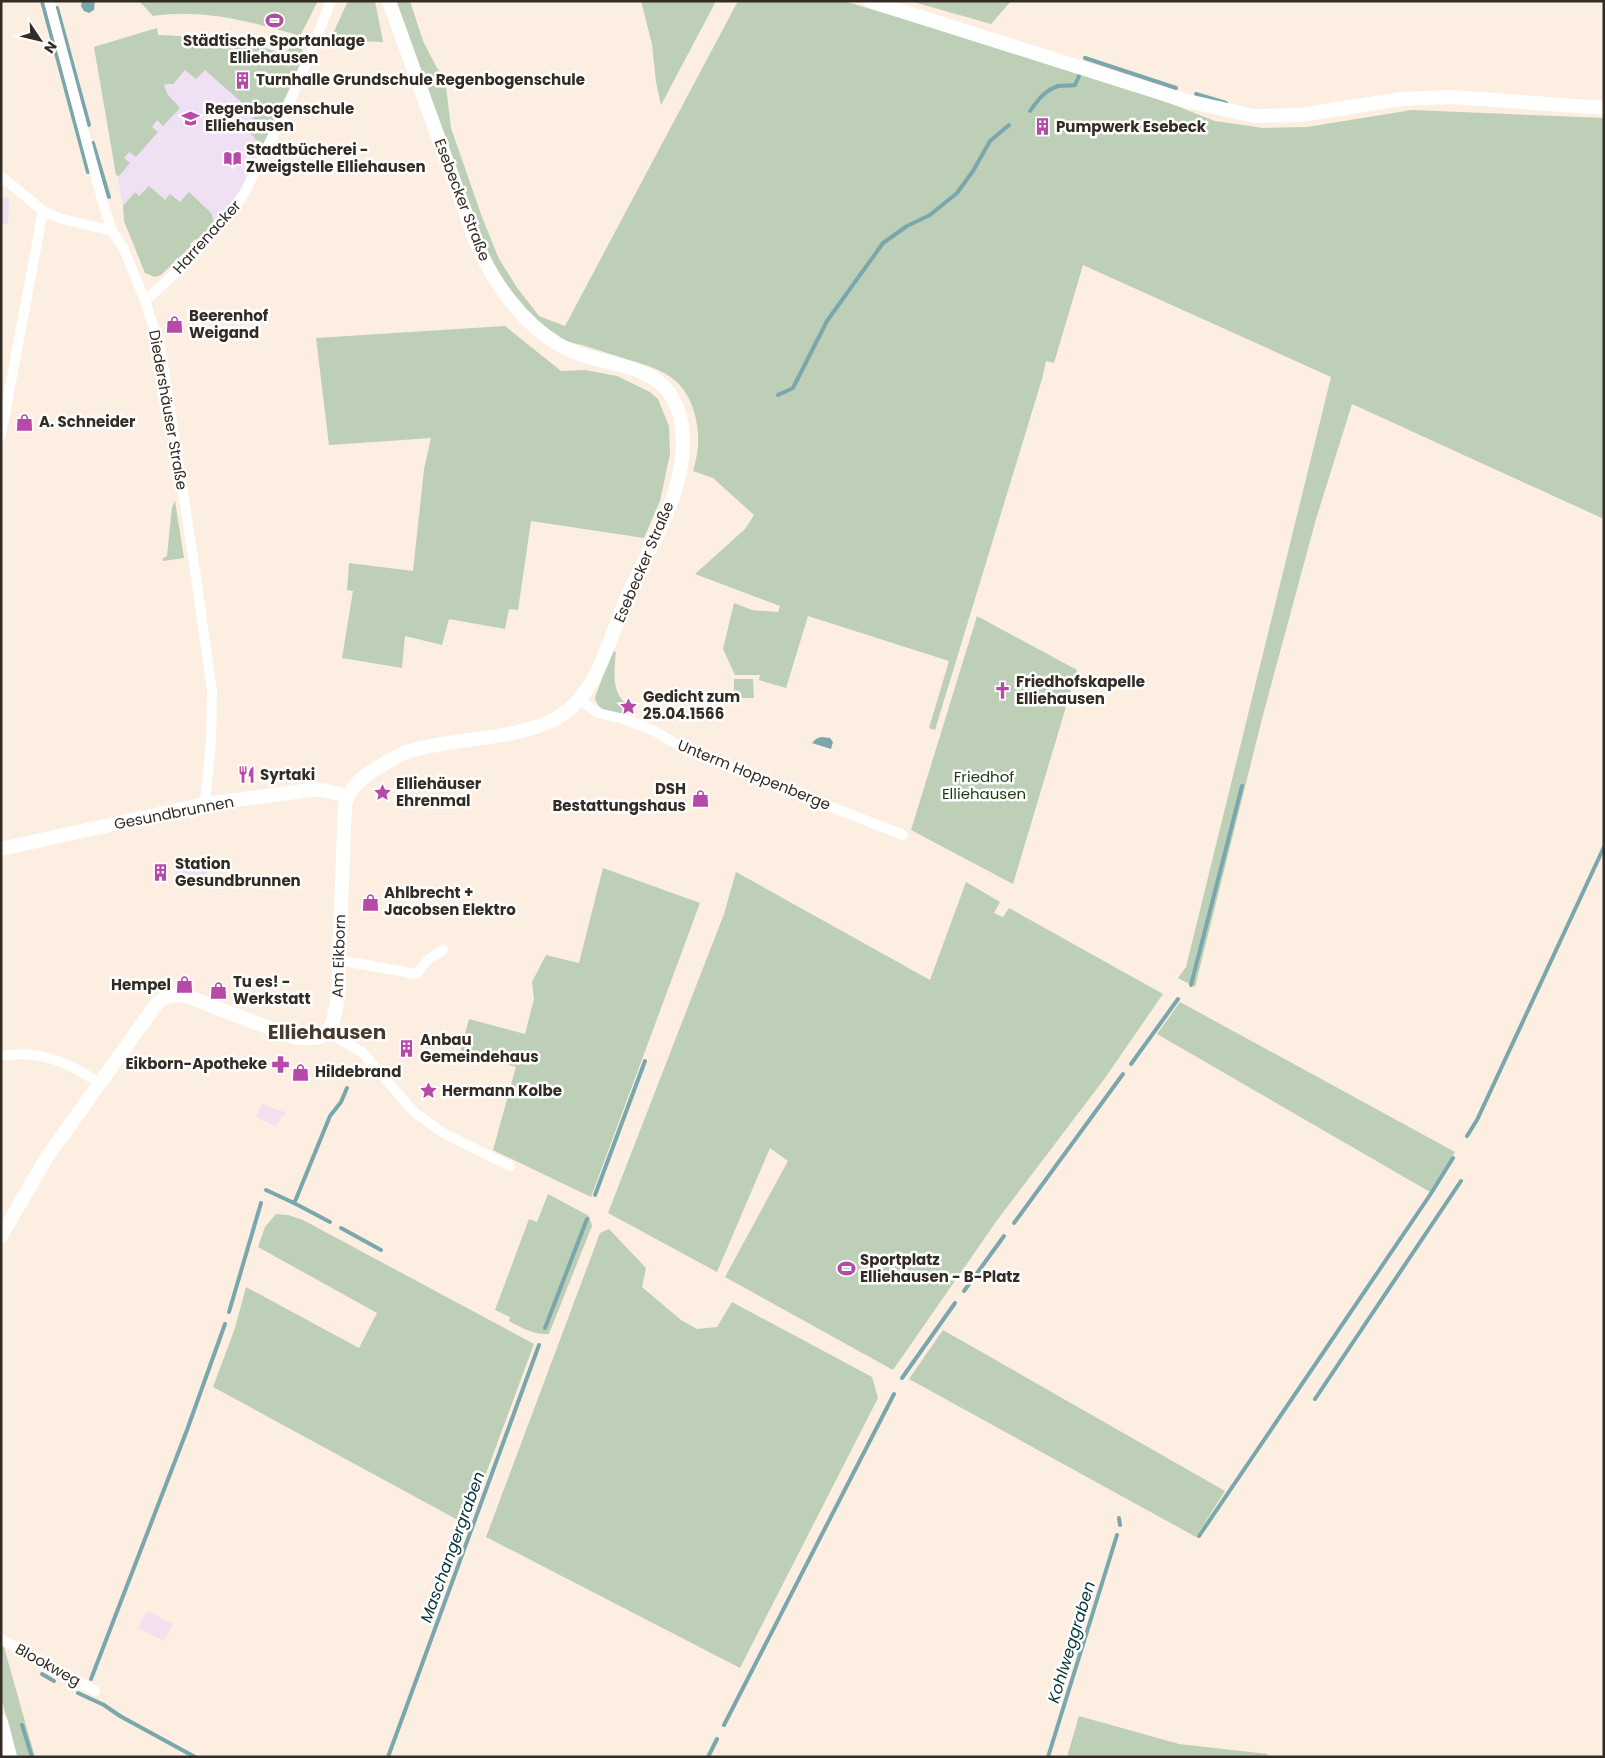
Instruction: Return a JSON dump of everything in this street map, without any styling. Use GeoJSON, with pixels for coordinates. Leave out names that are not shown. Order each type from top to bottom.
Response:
{"type":"FeatureCollection","features":[{"type":"Feature","properties":{"kind":"street","name":"Diedershäuser Straße"},"geometry":{"type":"LineString","coordinates":[[49,1],[112,231],[124,249],[145,301],[160,348],[196,570],[212,690],[212,742],[205,804]]}},
{"type":"Feature","properties":{"kind":"street","name":"Harrenacker"},"geometry":{"type":"LineString","coordinates":[[145,301],[226,220],[244,194],[293,95],[331,1]]}},
{"type":"Feature","properties":{"kind":"street","name":"Esebecker Straße"},"geometry":{"type":"LineString","coordinates":[[389,1],[476,242],[499,284],[527,318],[549,339],[574,352],[646,374],[669,392],[680,412],[683,431],[683,453],[667,515],[624,603],[607,652],[594,677],[579,699]]}},
{"type":"Feature","properties":{"kind":"street"},"geometry":{"type":"LineString","coordinates":[[870,1],[1183,100],[1254,116],[1301,115],[1379,102],[1429,97],[1604,108]]}},
{"type":"Feature","properties":{"kind":"street"},"geometry":{"type":"LineString","coordinates":[[1,176],[43,211],[58,218],[112,231]]}},
{"type":"Feature","properties":{"kind":"street"},"geometry":{"type":"LineString","coordinates":[[1,435],[43,211]]}},
{"type":"Feature","properties":{"kind":"street"},"geometry":{"type":"LineString","coordinates":[[347,796],[367,774],[404,753],[534,727],[562,715],[579,699]]}},
{"type":"Feature","properties":{"kind":"street","name":"Unterm Hoppenberge"},"geometry":{"type":"LineString","coordinates":[[579,699],[598,712],[624,719],[654,731],[688,751],[903,835]]}},
{"type":"Feature","properties":{"kind":"street","name":"Gesundbrunnen"},"geometry":{"type":"LineString","coordinates":[[1,849],[205,804],[311,790],[323,790],[347,796]]}},
{"type":"Feature","properties":{"kind":"street","name":"Am Eikborn"},"geometry":{"type":"LineString","coordinates":[[327,1032],[333,1022],[339,990],[338,960],[345,805],[347,796]]}},
{"type":"Feature","properties":{"kind":"street"},"geometry":{"type":"LineString","coordinates":[[338,960],[416,974],[429,959],[443,950]]}},
{"type":"Feature","properties":{"kind":"street"},"geometry":{"type":"LineString","coordinates":[[1,1236],[46,1157],[157,1003],[170,996],[188,996],[298,1038],[316,1038],[327,1032],[362,1052],[415,1113],[445,1134],[510,1166]]}},
{"type":"Feature","properties":{"kind":"street"},"geometry":{"type":"LineString","coordinates":[[1,1056],[29,1054],[48,1056],[77,1068],[99,1083]]}},
{"type":"Feature","properties":{"kind":"street","name":"Blookweg"},"geometry":{"type":"LineString","coordinates":[[1,1639],[95,1691]]}},
{"type":"Feature","properties":{"kind":"street"},"geometry":{"type":"LineString","coordinates":[[1,1722],[10,1757]]}},
{"type":"Feature","properties":{"kind":"shaded area","name":"Regenbogenschule Elliehausen"},"geometry":{"type":"Polygon","coordinates":[[[157,28],[158,35],[196,37],[261,46],[284,54],[292,46],[302,49],[303,53],[289,92],[240,191],[214,224],[212,214],[180,202],[139,196],[135,192],[123,206],[94,47],[157,28]]]}},
{"type":"Feature","properties":{"kind":"shaded area"},"geometry":{"type":"Polygon","coordinates":[[[1,197],[9,197],[8,224],[1,224],[1,197]]]}},
{"type":"Feature","properties":{"kind":"shaded area"},"geometry":{"type":"Polygon","coordinates":[[[174,857],[206,858],[206,877],[177,876],[174,857]]]}},
{"type":"Feature","properties":{"kind":"shaded area"},"geometry":{"type":"Polygon","coordinates":[[[262,1104],[287,1113],[281,1117],[276,1127],[256,1117],[262,1104]]]}},
{"type":"Feature","properties":{"kind":"shaded area"},"geometry":{"type":"Polygon","coordinates":[[[147,1611],[173,1624],[164,1641],[138,1628],[147,1611]]]}},
{"type":"Feature","properties":{"kind":"green space","name":"Städtische Sportanlage Elliehausen"},"geometry":{"type":"Polygon","coordinates":[[[139,1],[318,1],[300,36],[246,21],[209,15],[171,14],[153,16],[139,1]]]}},
{"type":"Feature","properties":{"kind":"green space"},"geometry":{"type":"Polygon","coordinates":[[[348,1],[375,1],[383,42],[330,40],[348,1]]]}},
{"type":"Feature","properties":{"kind":"green space"},"geometry":{"type":"Polygon","coordinates":[[[395,1],[410,1],[423,41],[437,68],[445,78],[451,128],[482,217],[499,259],[518,289],[539,316],[565,326],[738,1],[844,1],[1123,85],[1215,121],[1263,128],[1307,127],[1412,110],[1604,118],[1604,519],[1352,404],[1316,519],[1263,715],[1195,987],[1178,978],[1186,967],[1331,377],[1083,265],[1054,363],[1046,361],[935,730],[929,728],[949,661],[808,616],[786,688],[759,680],[760,675],[735,675],[723,649],[734,603],[752,610],[778,612],[780,606],[695,574],[745,529],[754,515],[713,478],[693,471],[697,457],[697,422],[691,402],[679,384],[671,377],[652,368],[560,339],[538,323],[527,312],[507,286],[485,249],[395,1]]]}},
{"type":"Feature","properties":{"kind":"green space"},"geometry":{"type":"Polygon","coordinates":[[[641,1],[716,1],[661,105],[656,82],[652,44],[641,1]]]}},
{"type":"Feature","properties":{"kind":"green space"},"geometry":{"type":"Polygon","coordinates":[[[910,1],[1011,1],[991,24],[910,1]]]}},
{"type":"Feature","properties":{"kind":"green space"},"geometry":{"type":"Polygon","coordinates":[[[157,28],[158,35],[237,42],[284,54],[292,46],[302,49],[303,58],[264,144],[255,139],[245,128],[256,115],[205,70],[196,79],[185,70],[173,84],[164,85],[168,95],[180,108],[163,126],[157,120],[152,127],[158,132],[136,157],[129,152],[124,158],[130,163],[119,176],[116,175],[94,47],[157,28]]]}},
{"type":"Feature","properties":{"kind":"green space"},"geometry":{"type":"Polygon","coordinates":[[[149,186],[165,200],[170,194],[180,202],[189,192],[212,214],[214,224],[190,244],[191,246],[161,275],[155,277],[145,273],[124,221],[123,206],[135,192],[139,196],[149,186]]]}},
{"type":"Feature","properties":{"kind":"green space"},"geometry":{"type":"Polygon","coordinates":[[[505,326],[561,371],[585,370],[617,376],[650,392],[658,399],[669,426],[670,454],[660,501],[644,538],[531,521],[518,610],[509,609],[505,629],[449,619],[442,645],[405,636],[402,668],[342,658],[353,591],[347,590],[349,563],[413,571],[424,469],[431,438],[329,445],[316,338],[505,326]]]}},
{"type":"Feature","properties":{"kind":"green space"},"geometry":{"type":"Polygon","coordinates":[[[175,501],[184,558],[163,561],[163,558],[167,556],[172,507],[175,501]]]}},
{"type":"Feature","properties":{"kind":"green space","name":"Friedhof Elliehausen"},"geometry":{"type":"Polygon","coordinates":[[[977,616],[1077,670],[1013,884],[911,830],[977,616]]]}},
{"type":"Feature","properties":{"kind":"green space"},"geometry":{"type":"Polygon","coordinates":[[[612,651],[616,652],[614,674],[616,689],[623,701],[629,705],[628,712],[625,713],[604,710],[599,706],[595,698],[612,651]]]}},
{"type":"Feature","properties":{"kind":"green space"},"geometry":{"type":"Polygon","coordinates":[[[734,679],[753,679],[754,698],[734,698],[734,679]]]}},
{"type":"Feature","properties":{"kind":"green space"},"geometry":{"type":"Polygon","coordinates":[[[603,868],[700,903],[591,1197],[493,1150],[516,1067],[460,1052],[469,1019],[525,1034],[534,999],[532,982],[546,955],[579,963],[603,868]]]}},
{"type":"Feature","properties":{"kind":"green space"},"geometry":{"type":"Polygon","coordinates":[[[736,872],[930,980],[966,882],[1000,902],[994,913],[1003,917],[1009,908],[1163,994],[1105,1078],[998,1219],[893,1370],[725,1277],[788,1161],[770,1148],[717,1272],[608,1213],[724,914],[736,872]]]}},
{"type":"Feature","properties":{"kind":"green space"},"geometry":{"type":"Polygon","coordinates":[[[1180,1002],[1455,1152],[1430,1192],[1157,1034],[1180,1002]]]}},
{"type":"Feature","properties":{"kind":"green space"},"geometry":{"type":"Polygon","coordinates":[[[548,1194],[589,1216],[592,1226],[549,1334],[544,1334],[519,1326],[509,1321],[510,1317],[495,1310],[529,1219],[537,1222],[548,1194]]]}},
{"type":"Feature","properties":{"kind":"green space"},"geometry":{"type":"Polygon","coordinates":[[[276,1214],[288,1215],[303,1220],[534,1344],[467,1525],[213,1387],[235,1328],[246,1287],[359,1348],[377,1313],[258,1247],[265,1227],[276,1214]]]}},
{"type":"Feature","properties":{"kind":"green space"},"geometry":{"type":"Polygon","coordinates":[[[609,1229],[646,1268],[642,1287],[681,1320],[697,1329],[717,1327],[732,1302],[872,1377],[878,1398],[740,1668],[486,1537],[600,1233],[609,1229]]]}},
{"type":"Feature","properties":{"kind":"green space"},"geometry":{"type":"Polygon","coordinates":[[[943,1330],[1225,1491],[1196,1537],[909,1379],[943,1330]]]}},
{"type":"Feature","properties":{"kind":"green space"},"geometry":{"type":"Polygon","coordinates":[[[1,1646],[4,1647],[35,1757],[17,1757],[1,1697],[1,1646]]]}},
{"type":"Feature","properties":{"kind":"green space"},"geometry":{"type":"Polygon","coordinates":[[[1079,1716],[1179,1744],[1268,1754],[1266,1757],[1067,1757],[1079,1716]]]}},
{"type":"Feature","properties":{"kind":"water"},"geometry":{"type":"Polygon","coordinates":[[[82,1],[95,1],[94,10],[89,13],[84,11],[81,6],[82,1]]]}},
{"type":"Feature","properties":{"kind":"water"},"geometry":{"type":"Polygon","coordinates":[[[821,737],[830,738],[833,742],[831,749],[812,743],[821,737]]]}},
{"type":"Feature","properties":{"kind":"waterway"},"geometry":{"type":"LineString","coordinates":[[42,1],[88,172]]}},
{"type":"Feature","properties":{"kind":"waterway"},"geometry":{"type":"LineString","coordinates":[[57,8],[89,125]]}},
{"type":"Feature","properties":{"kind":"waterway"},"geometry":{"type":"LineString","coordinates":[[1085,58],[1176,88]]}},
{"type":"Feature","properties":{"kind":"waterway"},"geometry":{"type":"LineString","coordinates":[[1030,111],[1049,90],[1058,86],[1075,85],[1079,76]]}},
{"type":"Feature","properties":{"kind":"waterway"},"geometry":{"type":"LineString","coordinates":[[1196,94],[1226,103]]}},
{"type":"Feature","properties":{"kind":"waterway"},"geometry":{"type":"LineString","coordinates":[[778,395],[793,388],[827,321],[883,243],[907,226],[930,215],[957,193],[973,171],[990,141],[1009,125]]}},
{"type":"Feature","properties":{"kind":"waterway"},"geometry":{"type":"LineString","coordinates":[[93,143],[109,197]]}},
{"type":"Feature","properties":{"kind":"waterway"},"geometry":{"type":"LineString","coordinates":[[1191,985],[1242,786]]}},
{"type":"Feature","properties":{"kind":"waterway"},"geometry":{"type":"LineString","coordinates":[[1467,1136],[1477,1120],[1604,847]]}},
{"type":"Feature","properties":{"kind":"waterway"},"geometry":{"type":"LineString","coordinates":[[1131,1064],[1178,999]]}},
{"type":"Feature","properties":{"kind":"waterway","name":"Maschangergraben"},"geometry":{"type":"LineString","coordinates":[[595,1195],[645,1061]]}},
{"type":"Feature","properties":{"kind":"waterway"},"geometry":{"type":"LineString","coordinates":[[1014,1223],[1123,1074]]}},
{"type":"Feature","properties":{"kind":"waterway"},"geometry":{"type":"LineString","coordinates":[[296,1199],[330,1116],[341,1102],[347,1088]]}},
{"type":"Feature","properties":{"kind":"waterway"},"geometry":{"type":"LineString","coordinates":[[1199,1536],[1430,1195],[1453,1158]]}},
{"type":"Feature","properties":{"kind":"waterway"},"geometry":{"type":"LineString","coordinates":[[1315,1399],[1461,1181]]}},
{"type":"Feature","properties":{"kind":"waterway"},"geometry":{"type":"LineString","coordinates":[[266,1190],[294,1203],[295,1201]]}},
{"type":"Feature","properties":{"kind":"waterway"},"geometry":{"type":"LineString","coordinates":[[229,1312],[261,1203]]}},
{"type":"Feature","properties":{"kind":"waterway"},"geometry":{"type":"LineString","coordinates":[[294,1203],[330,1222]]}},
{"type":"Feature","properties":{"kind":"waterway","name":"Maschangergraben"},"geometry":{"type":"LineString","coordinates":[[545,1328],[587,1219]]}},
{"type":"Feature","properties":{"kind":"waterway"},"geometry":{"type":"LineString","coordinates":[[341,1228],[381,1250]]}},
{"type":"Feature","properties":{"kind":"waterway"},"geometry":{"type":"LineString","coordinates":[[964,1291],[1004,1236]]}},
{"type":"Feature","properties":{"kind":"waterway"},"geometry":{"type":"LineString","coordinates":[[902,1378],[955,1303]]}},
{"type":"Feature","properties":{"kind":"waterway"},"geometry":{"type":"LineString","coordinates":[[91,1679],[187,1430],[225,1324]]}},
{"type":"Feature","properties":{"kind":"waterway","name":"Maschangergraben"},"geometry":{"type":"LineString","coordinates":[[388,1757],[539,1345]]}},
{"type":"Feature","properties":{"kind":"waterway"},"geometry":{"type":"LineString","coordinates":[[724,1725],[894,1394]]}},
{"type":"Feature","properties":{"kind":"waterway","name":"Kohlweggraben"},"geometry":{"type":"LineString","coordinates":[[1119,1518],[1120,1525]]}},
{"type":"Feature","properties":{"kind":"waterway","name":"Kohlweggraben"},"geometry":{"type":"LineString","coordinates":[[1048,1757],[1117,1535]]}},
{"type":"Feature","properties":{"kind":"waterway"},"geometry":{"type":"LineString","coordinates":[[42,1674],[54,1681]]}},
{"type":"Feature","properties":{"kind":"waterway"},"geometry":{"type":"LineString","coordinates":[[78,1693],[104,1705],[120,1716],[195,1757]]}},
{"type":"Feature","properties":{"kind":"waterway"},"geometry":{"type":"LineString","coordinates":[[22,1725],[32,1757]]}},
{"type":"Feature","properties":{"kind":"waterway"},"geometry":{"type":"LineString","coordinates":[[708,1757],[717,1739]]}},
{"type":"Feature","properties":{"kind":"place","name":"Städtische Sportanlage Elliehausen"},"geometry":{"type":"Point","coordinates":[274,20]}},
{"type":"Feature","properties":{"kind":"place","name":"Turnhalle Grundschule Regenbogenschule"},"geometry":{"type":"Point","coordinates":[242,80]}},
{"type":"Feature","properties":{"kind":"place","name":"Regenbogenschule Elliehausen"},"geometry":{"type":"Point","coordinates":[191,118]}},
{"type":"Feature","properties":{"kind":"place","name":"Pumpwerk Esebeck"},"geometry":{"type":"Point","coordinates":[1042,127]}},
{"type":"Feature","properties":{"kind":"place","name":"Stadtbücherei - Zweigstelle Elliehausen"},"geometry":{"type":"Point","coordinates":[232,159]}},
{"type":"Feature","properties":{"kind":"place","name":"Beerenhof Weigand"},"geometry":{"type":"Point","coordinates":[175,325]}},
{"type":"Feature","properties":{"kind":"place","name":"A. Schneider"},"geometry":{"type":"Point","coordinates":[25,422]}},
{"type":"Feature","properties":{"kind":"place","name":"Friedhofskapelle Elliehausen"},"geometry":{"type":"Point","coordinates":[1002,691]}},
{"type":"Feature","properties":{"kind":"place","name":"Gedicht zum 25.04.1566"},"geometry":{"type":"Point","coordinates":[629,706]}},
{"type":"Feature","properties":{"kind":"place","name":"Syrtaki"},"geometry":{"type":"Point","coordinates":[246,775]}},
{"type":"Feature","properties":{"kind":"place","name":"Elliehäuser Ehrenmal"},"geometry":{"type":"Point","coordinates":[382,793]}},
{"type":"Feature","properties":{"kind":"place","name":"DSH Bestattungshaus"},"geometry":{"type":"Point","coordinates":[700,798]}},
{"type":"Feature","properties":{"kind":"place","name":"Station Gesundbrunnen"},"geometry":{"type":"Point","coordinates":[161,873]}},
{"type":"Feature","properties":{"kind":"place","name":"Ahlbrecht + Jacobsen Elektro"},"geometry":{"type":"Point","coordinates":[370,902]}},
{"type":"Feature","properties":{"kind":"place","name":"Hempel"},"geometry":{"type":"Point","coordinates":[185,985]}},
{"type":"Feature","properties":{"kind":"place","name":"Tu es! - Werkstatt"},"geometry":{"type":"Point","coordinates":[219,991]}},
{"type":"Feature","properties":{"kind":"place","name":"Anbau Gemeindehaus"},"geometry":{"type":"Point","coordinates":[406,1049]}},
{"type":"Feature","properties":{"kind":"place","name":"Eikborn-Apotheke"},"geometry":{"type":"Point","coordinates":[281,1064]}},
{"type":"Feature","properties":{"kind":"place","name":"Hildebrand"},"geometry":{"type":"Point","coordinates":[301,1072]}},
{"type":"Feature","properties":{"kind":"place","name":"Hermann Kolbe"},"geometry":{"type":"Point","coordinates":[428,1091]}},
{"type":"Feature","properties":{"kind":"place","name":"Sportplatz Elliehausen - B-Platz"},"geometry":{"type":"Point","coordinates":[846,1269]}},
{"type":"Feature","properties":{"kind":"district","name":"Elliehausen"},"geometry":{"type":"Point","coordinates":[327,1032]}}]}
